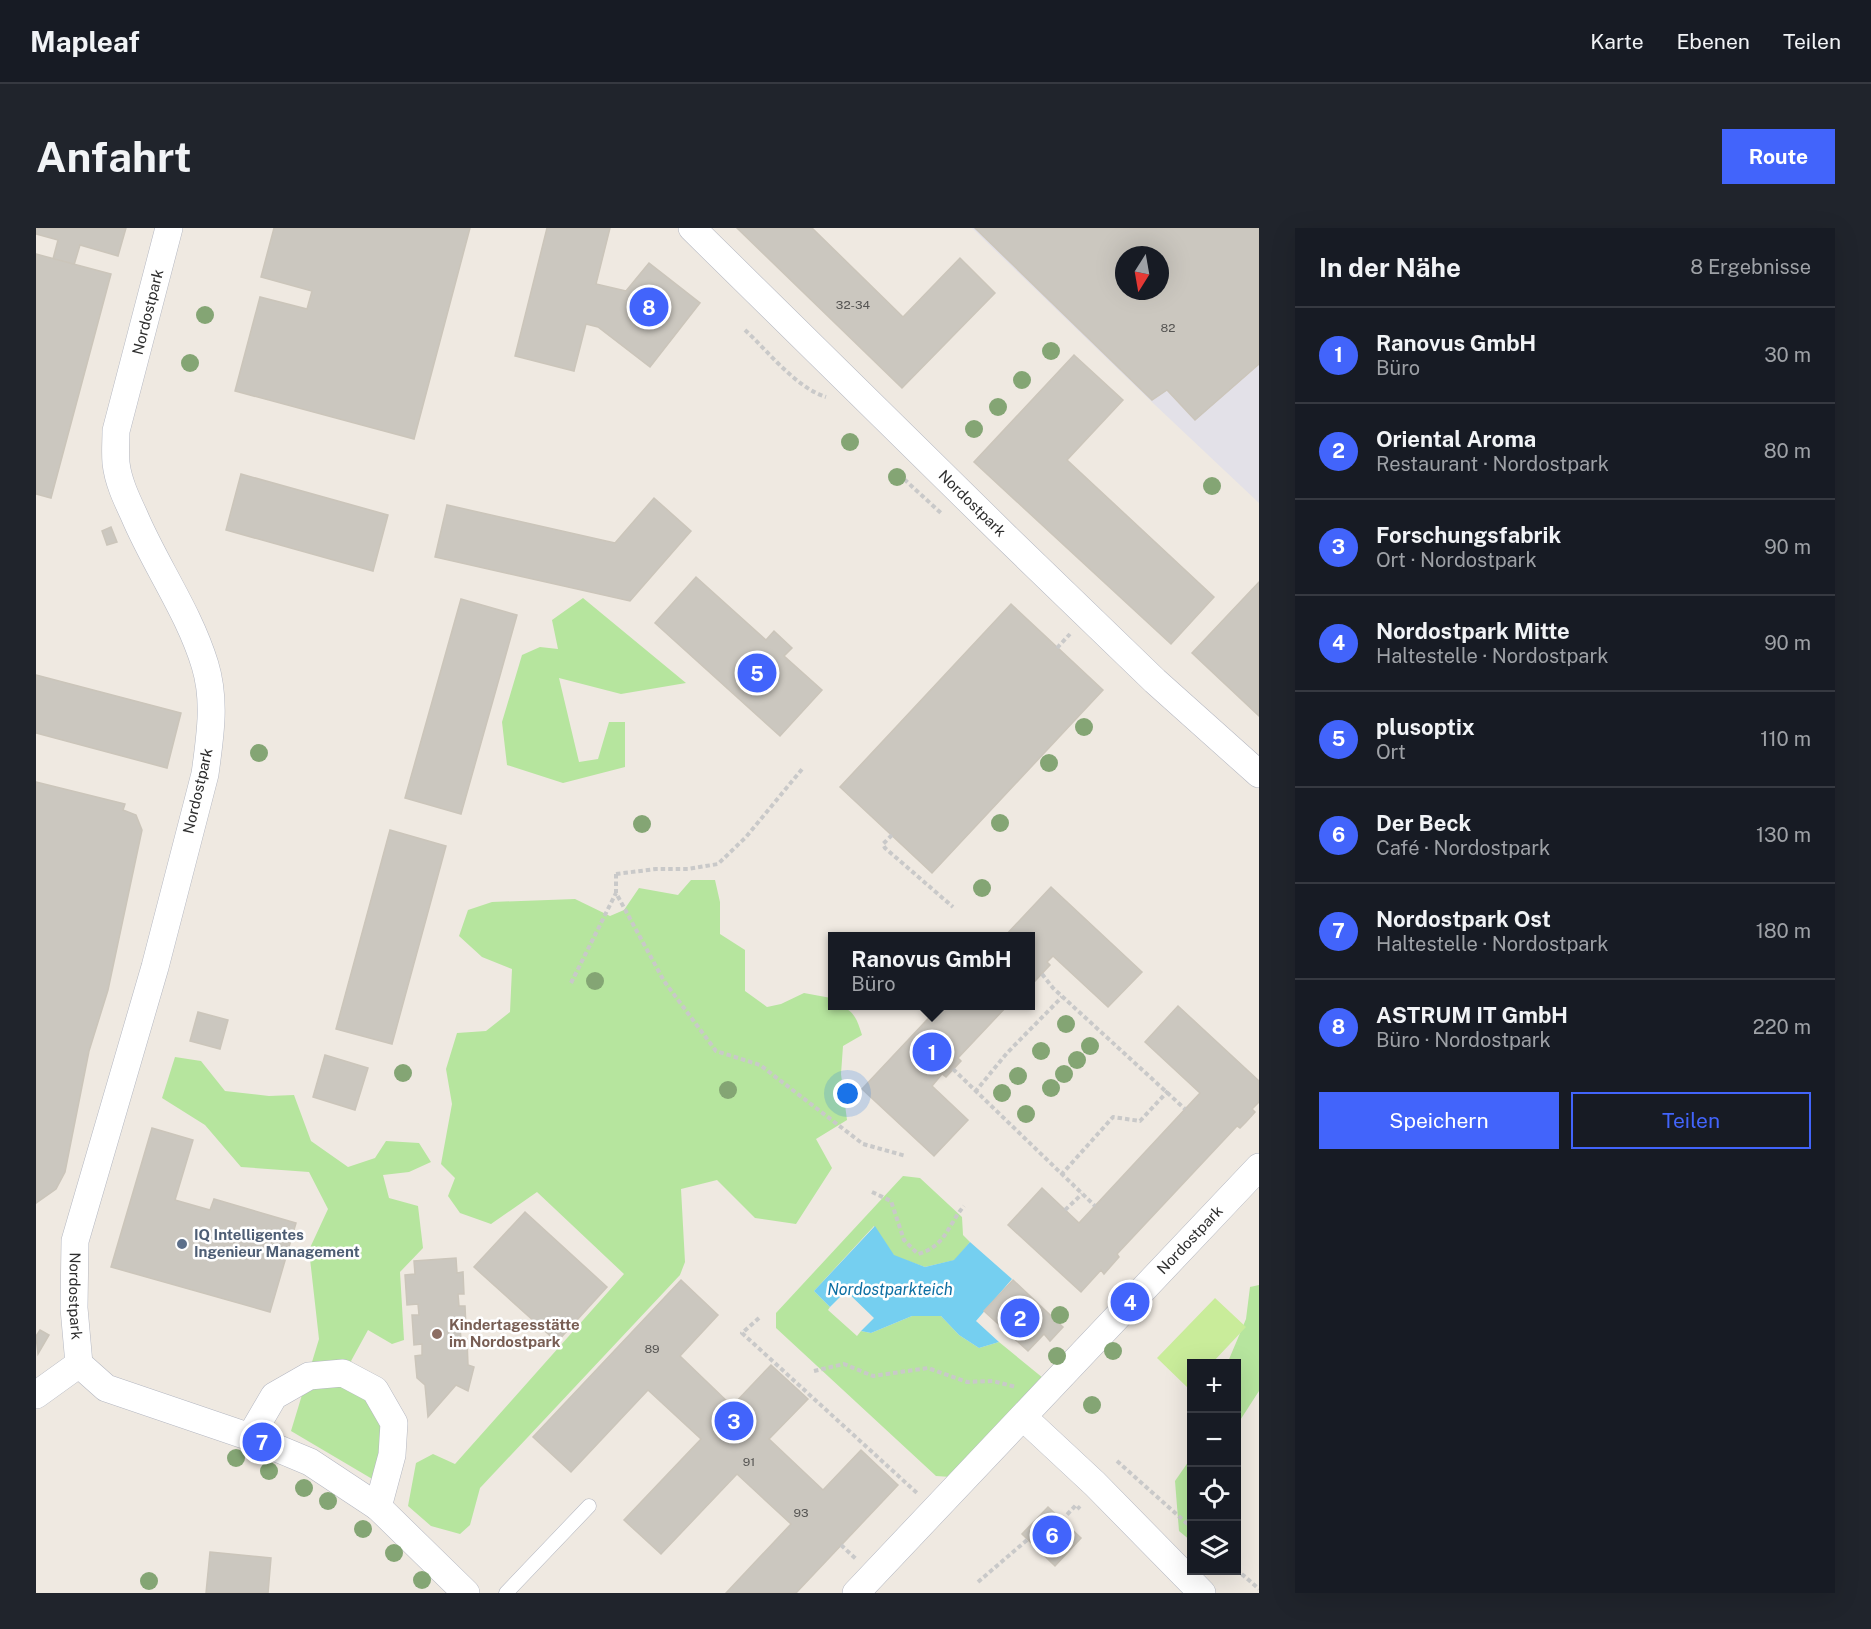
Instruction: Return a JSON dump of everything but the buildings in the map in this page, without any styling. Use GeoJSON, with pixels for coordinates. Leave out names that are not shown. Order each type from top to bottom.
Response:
{"type":"FeatureCollection","features":[{"type":"Feature","properties":{"kind":"street","name":"Nordostpark"},"geometry":{"type":"LineString","coordinates":[[79,1365],[74,1308],[75,1241],[155,966],[205,774],[211,724],[212,706],[205,665],[180,608],[151,554],[122,488],[116,463],[116,430],[169,228]]}},
{"type":"Feature","properties":{"kind":"street","name":"Nordostpark"},"geometry":{"type":"LineString","coordinates":[[692,228],[1155,681],[1259,774]]}},
{"type":"Feature","properties":{"kind":"street","name":"Nordostpark"},"geometry":{"type":"LineString","coordinates":[[856,1593],[1023,1417],[1255,1180]]}},
{"type":"Feature","properties":{"kind":"street"},"geometry":{"type":"LineString","coordinates":[[36,1395],[79,1365],[106,1388],[250,1437],[310,1462],[378,1507],[466,1593]]}},
{"type":"Feature","properties":{"kind":"street"},"geometry":{"type":"LineString","coordinates":[[250,1437],[274,1396],[309,1376],[343,1373],[375,1390],[394,1423],[392,1455],[378,1507]]}},
{"type":"Feature","properties":{"kind":"street"},"geometry":{"type":"LineString","coordinates":[[1023,1417],[1095,1484],[1202,1593]]}},
{"type":"Feature","properties":{"kind":"lane"},"geometry":{"type":"LineString","coordinates":[[506,1593],[589,1506]]}},
{"type":"Feature","properties":{"kind":"path"},"geometry":{"type":"LineString","coordinates":[[571,983],[616,893],[616,874],[656,869],[688,869],[718,864],[746,837],[803,768]]}},
{"type":"Feature","properties":{"kind":"path"},"geometry":{"type":"LineString","coordinates":[[892,835],[883,844],[885,848],[953,907]]}},
{"type":"Feature","properties":{"kind":"path"},"geometry":{"type":"LineString","coordinates":[[616,893],[664,981],[716,1051],[760,1065],[863,1144],[906,1156]]}},
{"type":"Feature","properties":{"kind":"path"},"geometry":{"type":"LineString","coordinates":[[1042,974],[1062,997],[1185,1109]]}},
{"type":"Feature","properties":{"kind":"path"},"geometry":{"type":"LineString","coordinates":[[975,1092],[1007,1053],[1062,997]]}},
{"type":"Feature","properties":{"kind":"path"},"geometry":{"type":"LineString","coordinates":[[952,1070],[1095,1206]]}},
{"type":"Feature","properties":{"kind":"path"},"geometry":{"type":"LineString","coordinates":[[1061,1175],[1113,1117],[1140,1121],[1167,1091]]}},
{"type":"Feature","properties":{"kind":"path"},"geometry":{"type":"LineString","coordinates":[[872,1192],[891,1201],[904,1240],[918,1254],[931,1250],[944,1239],[951,1222],[964,1206]]}},
{"type":"Feature","properties":{"kind":"path"},"geometry":{"type":"LineString","coordinates":[[1065,1210],[1082,1194]]}},
{"type":"Feature","properties":{"kind":"path"},"geometry":{"type":"LineString","coordinates":[[759,1318],[742,1333],[918,1494]]}},
{"type":"Feature","properties":{"kind":"path"},"geometry":{"type":"LineString","coordinates":[[814,1371],[844,1364],[873,1376],[928,1368],[967,1382],[993,1381],[1017,1387],[1025,1379]]}},
{"type":"Feature","properties":{"kind":"path"},"geometry":{"type":"LineString","coordinates":[[1117,1461],[1187,1524]]}},
{"type":"Feature","properties":{"kind":"path"},"geometry":{"type":"LineString","coordinates":[[1062,1520],[1076,1505]]}},
{"type":"Feature","properties":{"kind":"path"},"geometry":{"type":"LineString","coordinates":[[978,1582],[1027,1540]]}},
{"type":"Feature","properties":{"kind":"path"},"geometry":{"type":"LineString","coordinates":[[841,1545],[856,1559]]}},
{"type":"Feature","properties":{"kind":"path"},"geometry":{"type":"LineString","coordinates":[[1241,1573],[1259,1589]]}},
{"type":"Feature","properties":{"kind":"shaded area"},"geometry":{"type":"Polygon","coordinates":[[[972,228],[1259,228],[1259,503],[1154,404],[972,228]]]}},
{"type":"Feature","properties":{"kind":"green space"},"geometry":{"type":"Polygon","coordinates":[[[583,598],[686,683],[621,694],[559,678],[579,762],[598,759],[609,722],[625,722],[625,767],[563,783],[507,765],[502,722],[522,655],[540,647],[558,649],[552,620],[583,598]]]}},
{"type":"Feature","properties":{"kind":"green space"},"geometry":{"type":"Polygon","coordinates":[[[691,880],[715,880],[720,902],[720,934],[745,950],[745,991],[767,1007],[781,1004],[804,993],[828,997],[828,1010],[848,1010],[856,1019],[862,1035],[843,1046],[841,1074],[847,1120],[816,1139],[832,1168],[796,1224],[755,1218],[717,1180],[681,1189],[685,1262],[680,1275],[480,1488],[470,1525],[460,1534],[431,1526],[408,1506],[416,1463],[433,1454],[455,1464],[624,1274],[537,1192],[491,1224],[460,1213],[448,1196],[455,1178],[441,1164],[452,1104],[446,1069],[457,1033],[486,1031],[510,1012],[512,969],[482,957],[459,936],[468,910],[492,902],[575,899],[610,916],[624,910],[639,888],[678,895],[691,880]]]}},
{"type":"Feature","properties":{"kind":"green space"},"geometry":{"type":"Polygon","coordinates":[[[175,1057],[201,1061],[225,1091],[269,1096],[294,1095],[311,1141],[348,1167],[375,1158],[386,1141],[419,1143],[431,1162],[409,1172],[383,1175],[389,1198],[418,1206],[423,1248],[400,1272],[404,1340],[392,1344],[368,1330],[351,1361],[377,1405],[386,1439],[379,1483],[291,1431],[319,1339],[309,1250],[328,1209],[309,1172],[241,1167],[205,1125],[162,1098],[175,1057]]]}},
{"type":"Feature","properties":{"kind":"green space"},"geometry":{"type":"Polygon","coordinates":[[[903,1176],[920,1178],[962,1217],[963,1235],[970,1242],[955,1260],[925,1267],[894,1256],[874,1226],[814,1291],[830,1307],[828,1310],[857,1336],[861,1331],[871,1333],[912,1316],[941,1316],[959,1335],[979,1348],[999,1342],[1043,1378],[951,1477],[936,1476],[776,1328],[776,1313],[903,1176]]]}},
{"type":"Feature","properties":{"kind":"green space"},"geometry":{"type":"Polygon","coordinates":[[[1259,1285],[1259,1391],[1241,1419],[1241,1359],[1229,1359],[1246,1319],[1250,1287],[1259,1285]]]}},
{"type":"Feature","properties":{"kind":"green space"},"geometry":{"type":"Polygon","coordinates":[[[1215,1298],[1246,1327],[1216,1359],[1187,1359],[1187,1387],[1157,1358],[1215,1298]]]}},
{"type":"Feature","properties":{"kind":"green space"},"geometry":{"type":"Polygon","coordinates":[[[1187,1464],[1187,1538],[1179,1531],[1175,1481],[1187,1464]]]}},
{"type":"Feature","properties":{"kind":"water","name":"Nordostparkteich"},"geometry":{"type":"Polygon","coordinates":[[[875,1226],[894,1255],[925,1267],[954,1260],[970,1242],[1012,1279],[976,1321],[999,1342],[979,1348],[959,1335],[941,1316],[912,1316],[871,1333],[861,1331],[874,1318],[846,1291],[830,1307],[814,1291],[875,1226]]]}},
{"type":"Feature","properties":{"kind":"place","name":"ASTRUM IT GmbH"},"geometry":{"type":"Point","coordinates":[649,307]}},
{"type":"Feature","properties":{"kind":"place","name":"plusoptix"},"geometry":{"type":"Point","coordinates":[757,673]}},
{"type":"Feature","properties":{"kind":"place","name":"Ranovus GmbH"},"geometry":{"type":"Point","coordinates":[932,1052]}},
{"type":"Feature","properties":{"kind":"place","name":"IQ Intelligentes Ingenieur Management"},"geometry":{"type":"Point","coordinates":[182,1244]}},
{"type":"Feature","properties":{"kind":"place","name":"Nordostpark Mitte"},"geometry":{"type":"Point","coordinates":[1130,1302]}},
{"type":"Feature","properties":{"kind":"place","name":"Oriental Aroma"},"geometry":{"type":"Point","coordinates":[1020,1318]}},
{"type":"Feature","properties":{"kind":"place","name":"Kindertagesstätte im Nordostpark"},"geometry":{"type":"Point","coordinates":[437,1334]}},
{"type":"Feature","properties":{"kind":"place","name":"Forschungsfabrik"},"geometry":{"type":"Point","coordinates":[734,1421]}},
{"type":"Feature","properties":{"kind":"place","name":"Nordostpark Ost"},"geometry":{"type":"Point","coordinates":[262,1442]}},
{"type":"Feature","properties":{"kind":"place","name":"Der Beck"},"geometry":{"type":"Point","coordinates":[1052,1535]}}]}
